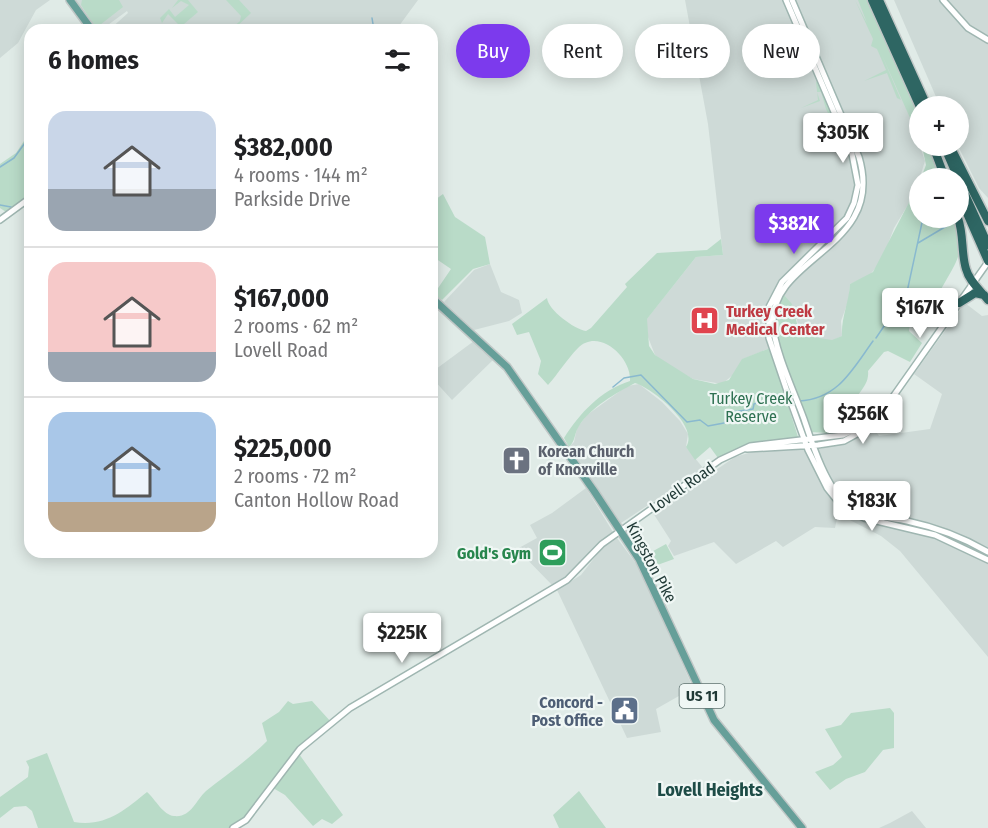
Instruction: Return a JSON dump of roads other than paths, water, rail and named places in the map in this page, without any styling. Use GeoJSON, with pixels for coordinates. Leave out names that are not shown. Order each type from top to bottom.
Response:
{"type":"FeatureCollection","features":[{"type":"Feature","properties":{"kind":"highway"},"geometry":{"type":"LineString","coordinates":[[872,0],[915,96]]}},
{"type":"Feature","properties":{"kind":"highway"},"geometry":{"type":"LineString","coordinates":[[879,0],[923,96]]}},
{"type":"Feature","properties":{"kind":"highway"},"geometry":{"type":"LineString","coordinates":[[944,156],[950,167]]}},
{"type":"Feature","properties":{"kind":"highway"},"geometry":{"type":"LineString","coordinates":[[947,156],[950,167]]}},
{"type":"Feature","properties":{"kind":"highway"},"geometry":{"type":"LineString","coordinates":[[955,156],[988,221]]}},
{"type":"Feature","properties":{"kind":"highway"},"geometry":{"type":"LineString","coordinates":[[969,203],[988,245]]}},
{"type":"Feature","properties":{"kind":"highway"},"geometry":{"type":"LineString","coordinates":[[969,218],[988,261]]}},
{"type":"Feature","properties":{"kind":"highway"},"geometry":{"type":"LineString","coordinates":[[960,228],[964,242],[965,268],[973,283],[986,298]]}},
{"type":"Feature","properties":{"kind":"highway"},"geometry":{"type":"LineString","coordinates":[[959,303],[975,292],[986,298]]}},
{"type":"Feature","properties":{"kind":"main road"},"geometry":{"type":"LineString","coordinates":[[70,0],[88,24]]}},
{"type":"Feature","properties":{"kind":"main road","name":"Kingston Pike"},"geometry":{"type":"LineString","coordinates":[[438,304],[507,367],[621,531],[639,558],[714,720],[802,828]]}},
{"type":"Feature","properties":{"kind":"street"},"geometry":{"type":"LineString","coordinates":[[786,0],[852,154],[858,185],[854,203],[847,218],[782,282],[769,307],[769,338],[809,443],[840,505],[856,516],[931,534],[988,560]]}},
{"type":"Feature","properties":{"kind":"street"},"geometry":{"type":"LineString","coordinates":[[792,0],[859,157],[864,182],[862,197],[849,226],[795,277],[782,292],[776,304],[773,325],[794,402]]}},
{"type":"Feature","properties":{"kind":"street"},"geometry":{"type":"LineString","coordinates":[[943,0],[968,28],[988,40]]}},
{"type":"Feature","properties":{"kind":"street"},"geometry":{"type":"LineString","coordinates":[[0,220],[24,202]]}},
{"type":"Feature","properties":{"kind":"street","name":"Lovell Road"},"geometry":{"type":"LineString","coordinates":[[233,828],[246,820],[300,749],[350,708],[567,580],[595,550],[720,460],[747,449],[843,441],[883,416],[886,408],[988,261]]}},
{"type":"Feature","properties":{"kind":"street"},"geometry":{"type":"LineString","coordinates":[[829,486],[846,504],[859,511],[924,526],[959,538],[988,552]]}},
{"type":"Feature","properties":{"kind":"waterway"},"geometry":{"type":"LineString","coordinates":[[372,18],[373,24]]}},
{"type":"Feature","properties":{"kind":"waterway"},"geometry":{"type":"LineString","coordinates":[[0,167],[14,158],[24,144]]}},
{"type":"Feature","properties":{"kind":"waterway"},"geometry":{"type":"LineString","coordinates":[[0,205],[11,207]]}},
{"type":"Feature","properties":{"kind":"waterway"},"geometry":{"type":"LineString","coordinates":[[876,338],[907,292],[921,228]]}},
{"type":"Feature","properties":{"kind":"waterway"},"geometry":{"type":"LineString","coordinates":[[918,243],[943,228]]}},
{"type":"Feature","properties":{"kind":"waterway"},"geometry":{"type":"LineString","coordinates":[[799,401],[813,399],[834,389],[851,372],[873,341]]}},
{"type":"Feature","properties":{"kind":"waterway"},"geometry":{"type":"LineString","coordinates":[[613,387],[624,378],[641,375],[687,422],[700,420],[708,426],[724,423],[733,412],[753,409],[754,404],[778,395],[782,401],[789,404]]}},
{"type":"Feature","properties":{"kind":"place","name":"Turkey Creek Medical Center"},"geometry":{"type":"Point","coordinates":[705,320]}},
{"type":"Feature","properties":{"kind":"place","name":"Korean Church of Knoxville"},"geometry":{"type":"Point","coordinates":[517,460]}},
{"type":"Feature","properties":{"kind":"place","name":"Gold's Gym"},"geometry":{"type":"Point","coordinates":[552,553]}},
{"type":"Feature","properties":{"kind":"place","name":"Concord - Post Office"},"geometry":{"type":"Point","coordinates":[624,711]}},
{"type":"Feature","properties":{"kind":"district","name":"Lovell Heights"},"geometry":{"type":"Point","coordinates":[710,790]}},
{"type":"Feature","properties":{"kind":"park label","name":"Turkey Creek Reserve"},"geometry":{"type":"Point","coordinates":[751,407]}}]}
